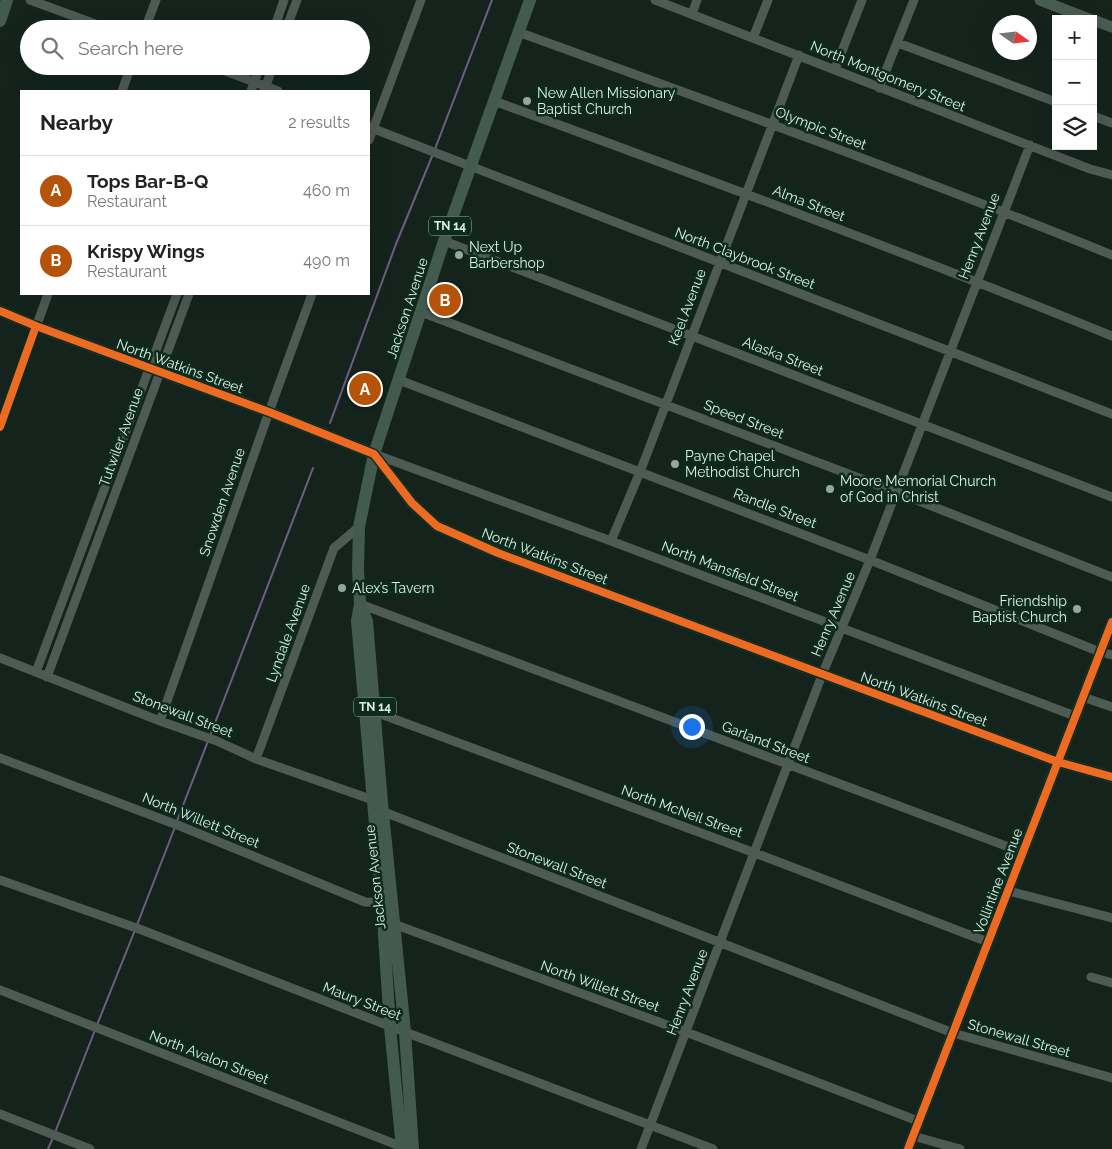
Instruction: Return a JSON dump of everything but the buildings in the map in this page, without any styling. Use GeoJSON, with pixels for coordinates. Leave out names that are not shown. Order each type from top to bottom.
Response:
{"type":"FeatureCollection","features":[{"type":"Feature","properties":{"kind":"main road"},"geometry":{"type":"LineString","coordinates":[[0,14],[6,0]]}},
{"type":"Feature","properties":{"kind":"main road"},"geometry":{"type":"LineString","coordinates":[[0,21],[6,0]]}},
{"type":"Feature","properties":{"kind":"main road","name":"Jackson Avenue"},"geometry":{"type":"LineString","coordinates":[[387,903],[384,812],[358,621],[360,604],[358,569],[359,527],[374,454],[444,241],[530,0]]}},
{"type":"Feature","properties":{"kind":"main road"},"geometry":{"type":"LineString","coordinates":[[1040,0],[1079,15]]}},
{"type":"Feature","properties":{"kind":"main road"},"geometry":{"type":"LineString","coordinates":[[1097,21],[1112,27]]}},
{"type":"Feature","properties":{"kind":"main road","name":"North Watkins Street"},"geometry":{"type":"LineString","coordinates":[[0,311],[374,454],[412,503],[437,526],[498,553],[1058,762],[1112,777]]}},
{"type":"Feature","properties":{"kind":"main road","name":"Vollintine Avenue"},"geometry":{"type":"LineString","coordinates":[[908,1149],[1112,622]]}},
{"type":"Feature","properties":{"kind":"main road","name":"Jackson Avenue"},"geometry":{"type":"LineString","coordinates":[[370,711],[373,800],[405,1032],[407,1148]]}},
{"type":"Feature","properties":{"kind":"main road","name":"Jackson Avenue"},"geometry":{"type":"LineString","coordinates":[[389,923],[390,1027],[407,1148]]}},
{"type":"Feature","properties":{"kind":"street"},"geometry":{"type":"LineString","coordinates":[[30,0],[84,20]]}},
{"type":"Feature","properties":{"kind":"street"},"geometry":{"type":"LineString","coordinates":[[148,20],[156,0]]}},
{"type":"Feature","properties":{"kind":"street"},"geometry":{"type":"LineString","coordinates":[[277,20],[284,0]]}},
{"type":"Feature","properties":{"kind":"street"},"geometry":{"type":"LineString","coordinates":[[289,20],[297,0]]}},
{"type":"Feature","properties":{"kind":"street"},"geometry":{"type":"LineString","coordinates":[[371,128],[421,0]]}},
{"type":"Feature","properties":{"kind":"street","name":"North Montgomery Street"},"geometry":{"type":"LineString","coordinates":[[655,0],[1090,169],[1112,175]]}},
{"type":"Feature","properties":{"kind":"street"},"geometry":{"type":"LineString","coordinates":[[692,14],[697,0]]}},
{"type":"Feature","properties":{"kind":"street"},"geometry":{"type":"LineString","coordinates":[[753,38],[768,0]]}},
{"type":"Feature","properties":{"kind":"street"},"geometry":{"type":"LineString","coordinates":[[835,69],[862,0]]}},
{"type":"Feature","properties":{"kind":"street"},"geometry":{"type":"LineString","coordinates":[[879,88],[914,0]]}},
{"type":"Feature","properties":{"kind":"street","name":"Olympic Street"},"geometry":{"type":"LineString","coordinates":[[518,32],[1004,211],[1112,255]]}},
{"type":"Feature","properties":{"kind":"street"},"geometry":{"type":"LineString","coordinates":[[898,43],[1052,101]]}},
{"type":"Feature","properties":{"kind":"street","name":"Keel Avenue"},"geometry":{"type":"LineString","coordinates":[[611,541],[640,472],[718,262],[799,55]]}},
{"type":"Feature","properties":{"kind":"street"},"geometry":{"type":"LineString","coordinates":[[122,90],[128,75]]}},
{"type":"Feature","properties":{"kind":"street"},"geometry":{"type":"LineString","coordinates":[[236,75],[255,82],[265,89],[270,75]]}},
{"type":"Feature","properties":{"kind":"street"},"geometry":{"type":"LineString","coordinates":[[251,90],[257,75]]}},
{"type":"Feature","properties":{"kind":"street","name":"Alma Street"},"geometry":{"type":"LineString","coordinates":[[494,101],[977,281],[1112,336]]}},
{"type":"Feature","properties":{"kind":"street"},"geometry":{"type":"LineString","coordinates":[[1097,117],[1111,121]]}},
{"type":"Feature","properties":{"kind":"street","name":"North Claybrook Street"},"geometry":{"type":"LineString","coordinates":[[371,128],[1112,414]]}},
{"type":"Feature","properties":{"kind":"street","name":"Henry Avenue"},"geometry":{"type":"LineString","coordinates":[[641,1149],[822,675],[870,560],[1030,145]]}},
{"type":"Feature","properties":{"kind":"street","name":"Alaska Street"},"geometry":{"type":"LineString","coordinates":[[444,241],[1112,497]]}},
{"type":"Feature","properties":{"kind":"street"},"geometry":{"type":"LineString","coordinates":[[0,426],[48,295]]}},
{"type":"Feature","properties":{"kind":"street","name":"Tutwiler Avenue"},"geometry":{"type":"LineString","coordinates":[[47,677],[100,534],[155,370],[177,295]]}},
{"type":"Feature","properties":{"kind":"street","name":"Tutwiler Avenue"},"geometry":{"type":"LineString","coordinates":[[36,672],[90,530],[155,370],[189,295]]}},
{"type":"Feature","properties":{"kind":"street","name":"Snowden Avenue"},"geometry":{"type":"LineString","coordinates":[[160,721],[268,412],[312,295]]}},
{"type":"Feature","properties":{"kind":"street","name":"Speed Street"},"geometry":{"type":"LineString","coordinates":[[421,312],[896,492],[1112,577]]}},
{"type":"Feature","properties":{"kind":"street","name":"Randle Street"},"geometry":{"type":"LineString","coordinates":[[399,380],[870,560],[1100,652],[1112,655]]}},
{"type":"Feature","properties":{"kind":"street","name":"North Mansfield Street"},"geometry":{"type":"LineString","coordinates":[[374,454],[1075,716]]}},
{"type":"Feature","properties":{"kind":"street","name":"Lyndale Avenue"},"geometry":{"type":"LineString","coordinates":[[256,759],[334,548],[359,527]]}},
{"type":"Feature","properties":{"kind":"street"},"geometry":{"type":"LineString","coordinates":[[90,530],[100,534]]}},
{"type":"Feature","properties":{"kind":"street"},"geometry":{"type":"LineString","coordinates":[[85,543],[95,547]]}},
{"type":"Feature","properties":{"kind":"street","name":"Garland Street"},"geometry":{"type":"LineString","coordinates":[[360,604],[1022,852]]}},
{"type":"Feature","properties":{"kind":"street","name":"Stonewall Street"},"geometry":{"type":"LineString","coordinates":[[0,658],[160,721],[205,736],[256,759],[373,800],[384,812],[953,1033],[1112,1078]]}},
{"type":"Feature","properties":{"kind":"street"},"geometry":{"type":"LineString","coordinates":[[1083,697],[1112,707]]}},
{"type":"Feature","properties":{"kind":"street","name":"North McNeil Street"},"geometry":{"type":"LineString","coordinates":[[370,711],[755,853],[988,942]]}},
{"type":"Feature","properties":{"kind":"street","name":"North Willett Street"},"geometry":{"type":"LineString","coordinates":[[0,758],[176,824],[365,902],[387,903]]}},
{"type":"Feature","properties":{"kind":"street","name":"Maury Street"},"geometry":{"type":"LineString","coordinates":[[0,880],[142,930],[390,1027],[713,1149]]}},
{"type":"Feature","properties":{"kind":"street"},"geometry":{"type":"LineString","coordinates":[[1009,891],[1112,918]]}},
{"type":"Feature","properties":{"kind":"street","name":"North Willett Street"},"geometry":{"type":"LineString","coordinates":[[389,923],[686,1032],[918,1121]]}},
{"type":"Feature","properties":{"kind":"street"},"geometry":{"type":"LineString","coordinates":[[1092,977],[1112,983]]}},
{"type":"Feature","properties":{"kind":"street","name":"North Avalon Street"},"geometry":{"type":"LineString","coordinates":[[0,990],[407,1148]]}},
{"type":"Feature","properties":{"kind":"street"},"geometry":{"type":"LineString","coordinates":[[0,1114],[90,1149]]}},
{"type":"Feature","properties":{"kind":"street"},"geometry":{"type":"LineString","coordinates":[[913,1136],[960,1149]]}},
{"type":"Feature","properties":{"kind":"waterway"},"geometry":{"type":"LineString","coordinates":[[435,149],[492,0]]}},
{"type":"Feature","properties":{"kind":"waterway"},"geometry":{"type":"LineString","coordinates":[[330,423],[396,244],[433,154]]}},
{"type":"Feature","properties":{"kind":"waterway"},"geometry":{"type":"LineString","coordinates":[[210,736],[313,468]]}},
{"type":"Feature","properties":{"kind":"waterway"},"geometry":{"type":"LineString","coordinates":[[177,821],[208,741]]}},
{"type":"Feature","properties":{"kind":"waterway"},"geometry":{"type":"LineString","coordinates":[[137,925],[175,827]]}},
{"type":"Feature","properties":{"kind":"waterway"},"geometry":{"type":"LineString","coordinates":[[97,1025],[135,930]]}},
{"type":"Feature","properties":{"kind":"waterway"},"geometry":{"type":"LineString","coordinates":[[56,1130],[95,1030]]}},
{"type":"Feature","properties":{"kind":"waterway"},"geometry":{"type":"LineString","coordinates":[[48,1149],[52,1140]]}},
{"type":"Feature","properties":{"kind":"cycle path"},"geometry":{"type":"LineString","coordinates":[[0,311],[269,412],[374,454],[412,503],[437,526],[498,553],[1058,762],[1112,777]]}},
{"type":"Feature","properties":{"kind":"cycle path"},"geometry":{"type":"LineString","coordinates":[[0,427],[36,326]]}},
{"type":"Feature","properties":{"kind":"cycle path"},"geometry":{"type":"LineString","coordinates":[[908,1149],[1112,622]]}},
{"type":"Feature","properties":{"kind":"place","name":"New Allen Missionary Baptist Church"},"geometry":{"type":"Point","coordinates":[527,101]}},
{"type":"Feature","properties":{"kind":"place","name":"Next Up Barbershop"},"geometry":{"type":"Point","coordinates":[459,255]}},
{"type":"Feature","properties":{"kind":"place","name":"Krispy Wings"},"geometry":{"type":"Point","coordinates":[445,300]}},
{"type":"Feature","properties":{"kind":"place","name":"Tops Bar-B-Q"},"geometry":{"type":"Point","coordinates":[365,389]}},
{"type":"Feature","properties":{"kind":"place","name":"Payne Chapel Methodist Church"},"geometry":{"type":"Point","coordinates":[675,464]}},
{"type":"Feature","properties":{"kind":"place","name":"Moore Memorial Church of God in Christ"},"geometry":{"type":"Point","coordinates":[830,489]}},
{"type":"Feature","properties":{"kind":"place","name":"Alex’s Tavern"},"geometry":{"type":"Point","coordinates":[342,588]}},
{"type":"Feature","properties":{"kind":"place","name":"Friendship Baptist Church"},"geometry":{"type":"Point","coordinates":[1077,609]}}]}
